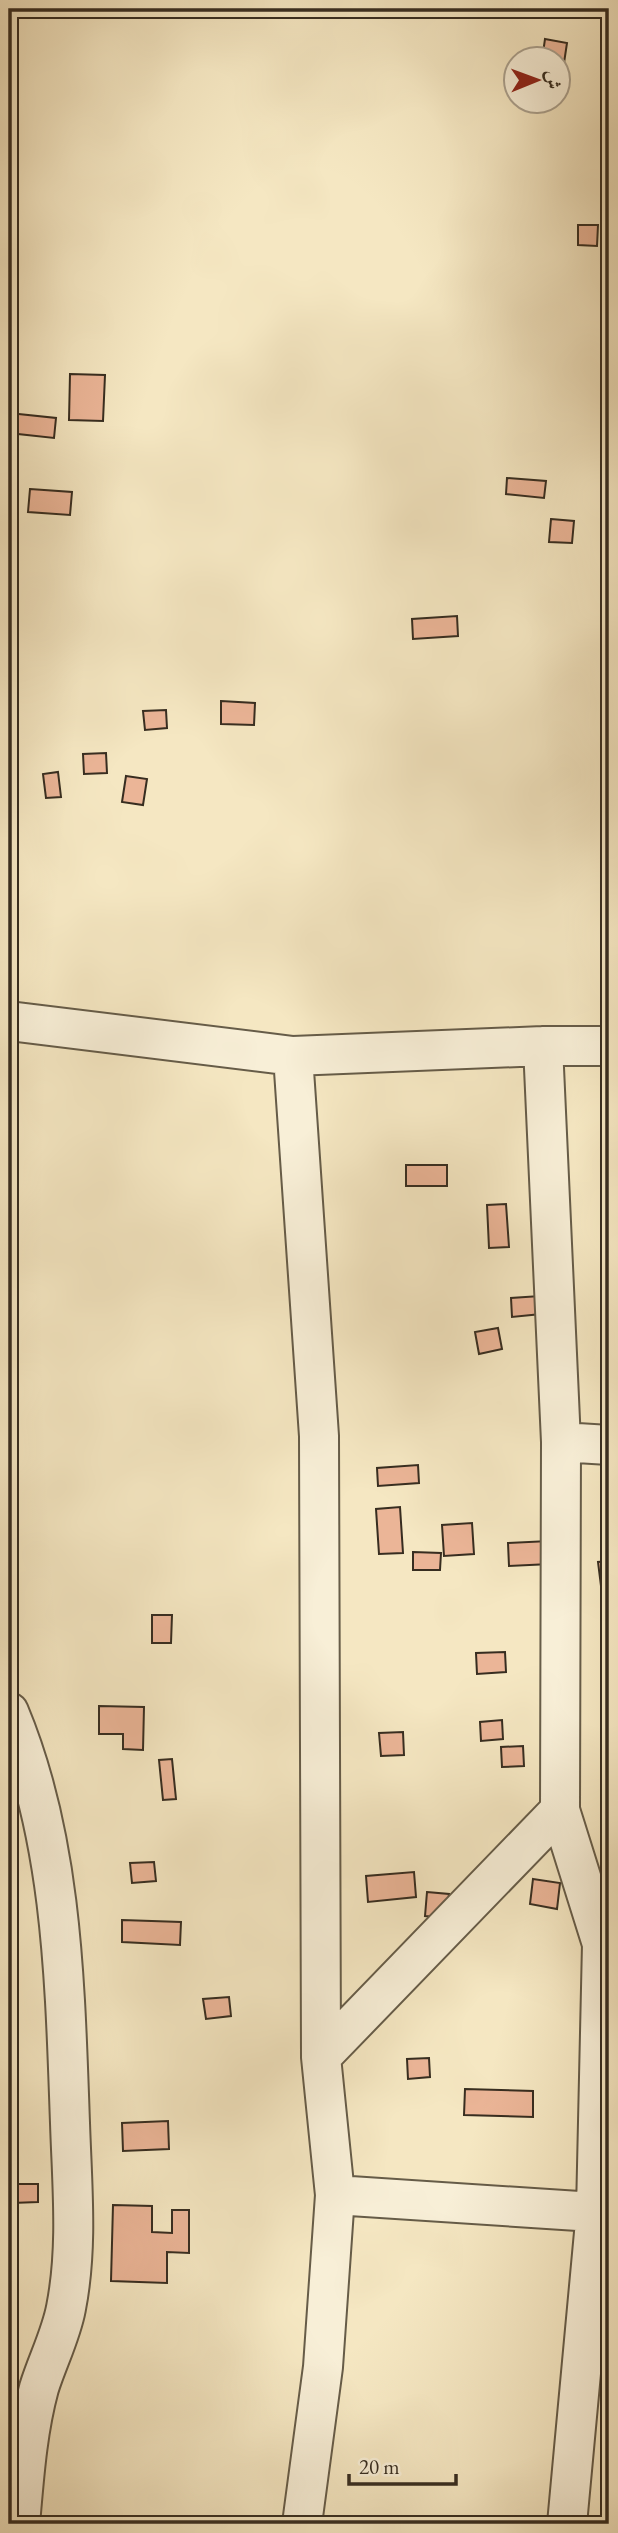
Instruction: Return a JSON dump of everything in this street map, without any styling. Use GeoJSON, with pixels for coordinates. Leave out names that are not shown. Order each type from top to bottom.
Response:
{"type":"FeatureCollection","features":[{"type":"Feature","properties":{"kind":"street"},"geometry":{"type":"LineString","coordinates":[[9,1021],[292,1056],[609,1046]]}},
{"type":"Feature","properties":{"kind":"street"},"geometry":{"type":"LineString","coordinates":[[543,1046],[561,1443],[560,1810],[602,1944],[603,2212],[567,2524]]}},
{"type":"Feature","properties":{"kind":"street"},"geometry":{"type":"LineString","coordinates":[[292,1056],[319,1436],[321,2057],[335,2195],[323,2367],[302,2524]]}},
{"type":"Feature","properties":{"kind":"street"},"geometry":{"type":"LineString","coordinates":[[561,1443],[609,1445]]}},
{"type":"Feature","properties":{"kind":"street"},"geometry":{"type":"LineString","coordinates":[[9,1712],[24,1748],[53,1870],[66,2003],[74,2248],[66,2310],[39,2390],[25,2459],[20,2524]]}},
{"type":"Feature","properties":{"kind":"street"},"geometry":{"type":"LineString","coordinates":[[321,2057],[560,1810]]}},
{"type":"Feature","properties":{"kind":"street"},"geometry":{"type":"LineString","coordinates":[[335,2195],[603,2212]]}},
{"type":"Feature","properties":{"kind":"building"},"geometry":{"type":"Polygon","coordinates":[[[545,39],[567,43],[567,46],[544,46],[545,39]]]}},
{"type":"Feature","properties":{"kind":"building"},"geometry":{"type":"Polygon","coordinates":[[[578,225],[598,225],[597,246],[578,245],[578,225]]]}},
{"type":"Feature","properties":{"kind":"building"},"geometry":{"type":"Polygon","coordinates":[[[70,374],[105,375],[103,421],[69,420],[70,374]]]}},
{"type":"Feature","properties":{"kind":"building"},"geometry":{"type":"Polygon","coordinates":[[[9,413],[56,418],[54,438],[9,433],[9,413]]]}},
{"type":"Feature","properties":{"kind":"building"},"geometry":{"type":"Polygon","coordinates":[[[507,478],[546,481],[544,498],[506,494],[507,478]]]}},
{"type":"Feature","properties":{"kind":"building"},"geometry":{"type":"Polygon","coordinates":[[[30,489],[72,492],[70,515],[28,512],[30,489]]]}},
{"type":"Feature","properties":{"kind":"building"},"geometry":{"type":"Polygon","coordinates":[[[551,519],[574,521],[572,543],[549,542],[551,519]]]}},
{"type":"Feature","properties":{"kind":"building"},"geometry":{"type":"Polygon","coordinates":[[[457,616],[458,636],[413,639],[412,619],[457,616]]]}},
{"type":"Feature","properties":{"kind":"building"},"geometry":{"type":"Polygon","coordinates":[[[221,701],[255,703],[254,725],[221,724],[221,701]]]}},
{"type":"Feature","properties":{"kind":"building"},"geometry":{"type":"Polygon","coordinates":[[[166,710],[167,728],[145,730],[143,711],[166,710]]]}},
{"type":"Feature","properties":{"kind":"building"},"geometry":{"type":"Polygon","coordinates":[[[106,753],[107,773],[84,774],[83,754],[106,753]]]}},
{"type":"Feature","properties":{"kind":"building"},"geometry":{"type":"Polygon","coordinates":[[[58,772],[61,797],[46,798],[43,774],[58,772]]]}},
{"type":"Feature","properties":{"kind":"building"},"geometry":{"type":"Polygon","coordinates":[[[126,776],[147,779],[143,805],[122,802],[126,776]]]}},
{"type":"Feature","properties":{"kind":"building"},"geometry":{"type":"Polygon","coordinates":[[[406,1165],[447,1165],[447,1186],[406,1186],[406,1165]]]}},
{"type":"Feature","properties":{"kind":"building"},"geometry":{"type":"Polygon","coordinates":[[[506,1204],[509,1247],[489,1248],[487,1205],[506,1204]]]}},
{"type":"Feature","properties":{"kind":"building"},"geometry":{"type":"Polygon","coordinates":[[[540,1296],[541,1314],[512,1317],[511,1298],[540,1296]]]}},
{"type":"Feature","properties":{"kind":"building"},"geometry":{"type":"Polygon","coordinates":[[[498,1328],[502,1349],[479,1354],[475,1332],[498,1328]]]}},
{"type":"Feature","properties":{"kind":"building"},"geometry":{"type":"Polygon","coordinates":[[[418,1465],[419,1483],[378,1486],[377,1468],[418,1465]]]}},
{"type":"Feature","properties":{"kind":"building"},"geometry":{"type":"Polygon","coordinates":[[[400,1507],[403,1553],[379,1554],[376,1509],[400,1507]]]}},
{"type":"Feature","properties":{"kind":"building"},"geometry":{"type":"Polygon","coordinates":[[[472,1523],[474,1554],[444,1556],[442,1525],[472,1523]]]}},
{"type":"Feature","properties":{"kind":"building"},"geometry":{"type":"Polygon","coordinates":[[[549,1541],[550,1564],[509,1566],[508,1543],[549,1541]]]}},
{"type":"Feature","properties":{"kind":"building"},"geometry":{"type":"Polygon","coordinates":[[[413,1552],[441,1553],[440,1570],[413,1570],[413,1552]]]}},
{"type":"Feature","properties":{"kind":"building"},"geometry":{"type":"Polygon","coordinates":[[[609,1561],[609,1601],[603,1602],[598,1562],[609,1561]]]}},
{"type":"Feature","properties":{"kind":"building"},"geometry":{"type":"Polygon","coordinates":[[[152,1615],[172,1615],[171,1643],[152,1643],[152,1615]]]}},
{"type":"Feature","properties":{"kind":"building"},"geometry":{"type":"Polygon","coordinates":[[[505,1652],[506,1672],[477,1674],[476,1653],[505,1652]]]}},
{"type":"Feature","properties":{"kind":"building"},"geometry":{"type":"Polygon","coordinates":[[[99,1706],[144,1707],[143,1750],[123,1749],[123,1734],[99,1734],[99,1706]]]}},
{"type":"Feature","properties":{"kind":"building"},"geometry":{"type":"Polygon","coordinates":[[[502,1720],[503,1739],[481,1741],[480,1722],[502,1720]]]}},
{"type":"Feature","properties":{"kind":"building"},"geometry":{"type":"Polygon","coordinates":[[[403,1732],[404,1755],[381,1756],[379,1733],[403,1732]]]}},
{"type":"Feature","properties":{"kind":"building"},"geometry":{"type":"Polygon","coordinates":[[[523,1746],[524,1766],[502,1767],[501,1747],[523,1746]]]}},
{"type":"Feature","properties":{"kind":"building"},"geometry":{"type":"Polygon","coordinates":[[[172,1759],[176,1799],[163,1800],[159,1760],[172,1759]]]}},
{"type":"Feature","properties":{"kind":"building"},"geometry":{"type":"Polygon","coordinates":[[[154,1862],[156,1881],[132,1883],[130,1863],[154,1862]]]}},
{"type":"Feature","properties":{"kind":"building"},"geometry":{"type":"Polygon","coordinates":[[[414,1872],[416,1897],[368,1902],[366,1876],[414,1872]]]}},
{"type":"Feature","properties":{"kind":"building"},"geometry":{"type":"Polygon","coordinates":[[[533,1879],[560,1883],[557,1909],[530,1904],[533,1879]]]}},
{"type":"Feature","properties":{"kind":"building"},"geometry":{"type":"Polygon","coordinates":[[[427,1892],[449,1894],[446,1918],[425,1916],[427,1892]]]}},
{"type":"Feature","properties":{"kind":"building"},"geometry":{"type":"Polygon","coordinates":[[[122,1920],[181,1922],[180,1945],[122,1942],[122,1920]]]}},
{"type":"Feature","properties":{"kind":"building"},"geometry":{"type":"Polygon","coordinates":[[[229,1997],[231,2016],[206,2019],[203,1999],[229,1997]]]}},
{"type":"Feature","properties":{"kind":"building"},"geometry":{"type":"Polygon","coordinates":[[[429,2058],[430,2077],[408,2079],[407,2059],[429,2058]]]}},
{"type":"Feature","properties":{"kind":"building"},"geometry":{"type":"Polygon","coordinates":[[[465,2089],[533,2091],[533,2117],[464,2115],[465,2089]]]}},
{"type":"Feature","properties":{"kind":"building"},"geometry":{"type":"Polygon","coordinates":[[[168,2121],[169,2149],[123,2151],[122,2123],[168,2121]]]}},
{"type":"Feature","properties":{"kind":"building"},"geometry":{"type":"Polygon","coordinates":[[[12,2184],[38,2184],[38,2202],[12,2203],[12,2184]]]}},
{"type":"Feature","properties":{"kind":"building"},"geometry":{"type":"Polygon","coordinates":[[[113,2205],[152,2206],[152,2232],[172,2233],[172,2210],[189,2210],[189,2253],[167,2252],[167,2283],[111,2281],[113,2205]]]}}]}
